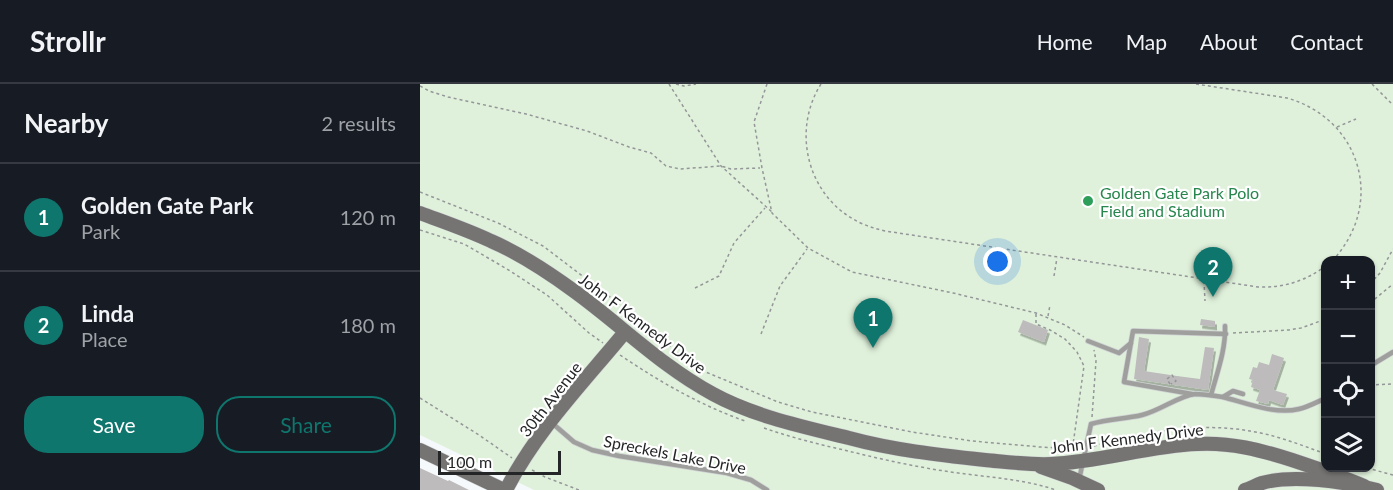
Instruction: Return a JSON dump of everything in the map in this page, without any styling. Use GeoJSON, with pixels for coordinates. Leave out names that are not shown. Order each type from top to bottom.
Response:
{"type":"FeatureCollection","features":[{"type":"Feature","properties":{"kind":"street","name":"John F Kennedy Drive"},"geometry":{"type":"LineString","coordinates":[[420,213],[481,236],[526,259],[574,290],[658,359],[688,380],[725,400],[763,414],[893,448],[1032,465],[1198,443],[1232,445],[1267,452],[1371,488]]}},
{"type":"Feature","properties":{"kind":"street","name":"30th Avenue"},"geometry":{"type":"LineString","coordinates":[[505,490],[550,421],[625,332]]}},
{"type":"Feature","properties":{"kind":"street"},"geometry":{"type":"LineString","coordinates":[[420,450],[505,490]]}},
{"type":"Feature","properties":{"kind":"street"},"geometry":{"type":"LineString","coordinates":[[1262,483],[1270,479],[1276,467],[1275,459],[1267,452]]}},
{"type":"Feature","properties":{"kind":"street","name":"John F Kennedy Drive"},"geometry":{"type":"LineString","coordinates":[[1032,465],[1098,490]]}},
{"type":"Feature","properties":{"kind":"street","name":"John F Kennedy Drive"},"geometry":{"type":"LineString","coordinates":[[1245,490],[1262,483],[1283,479],[1301,479],[1371,488]]}},
{"type":"Feature","properties":{"kind":"lane"},"geometry":{"type":"LineString","coordinates":[[1211,395],[1226,334],[1225,326]]}},
{"type":"Feature","properties":{"kind":"lane"},"geometry":{"type":"LineString","coordinates":[[1226,334],[1133,331],[1124,382],[1211,395],[1288,411],[1302,409],[1321,400]]}},
{"type":"Feature","properties":{"kind":"lane"},"geometry":{"type":"LineString","coordinates":[[1088,340],[1119,352],[1131,344]]}},
{"type":"Feature","properties":{"kind":"lane"},"geometry":{"type":"LineString","coordinates":[[1374,364],[1393,352]]}},
{"type":"Feature","properties":{"kind":"lane"},"geometry":{"type":"LineString","coordinates":[[1223,398],[1233,391],[1243,394]]}},
{"type":"Feature","properties":{"kind":"lane"},"geometry":{"type":"LineString","coordinates":[[1079,481],[1078,458],[1092,424],[1141,416],[1193,394]]}},
{"type":"Feature","properties":{"kind":"lane","name":"Spreckels Lake Drive"},"geometry":{"type":"LineString","coordinates":[[550,421],[574,442],[592,450],[734,474],[751,480],[767,490]]}},
{"type":"Feature","properties":{"kind":"path"},"geometry":{"type":"LineString","coordinates":[[669,84],[722,166],[808,248],[852,272],[953,292],[1036,313],[1074,330],[1088,340],[1093,347],[1096,361],[1092,424]]}},
{"type":"Feature","properties":{"kind":"path"},"geometry":{"type":"LineString","coordinates":[[676,84],[684,86],[696,84]]}},
{"type":"Feature","properties":{"kind":"path"},"geometry":{"type":"LineString","coordinates":[[767,84],[754,122],[772,213]]}},
{"type":"Feature","properties":{"kind":"path"},"geometry":{"type":"LineString","coordinates":[[821,84],[808,113],[805,134],[807,156],[814,177],[826,196],[844,213],[862,224],[885,231],[1258,287],[1277,287],[1303,280],[1321,269]]}},
{"type":"Feature","properties":{"kind":"path"},"geometry":{"type":"LineString","coordinates":[[1196,84],[1298,101],[1318,112],[1336,127],[1354,156],[1360,174],[1361,194],[1359,212],[1353,230],[1336,256]]}},
{"type":"Feature","properties":{"kind":"path"},"geometry":{"type":"LineString","coordinates":[[1372,84],[1393,105]]}},
{"type":"Feature","properties":{"kind":"path"},"geometry":{"type":"LineString","coordinates":[[420,86],[448,97],[526,114],[587,131],[651,153],[666,166],[681,169],[722,166],[731,169],[762,168]]}},
{"type":"Feature","properties":{"kind":"path"},"geometry":{"type":"LineString","coordinates":[[1336,127],[1356,119]]}},
{"type":"Feature","properties":{"kind":"path"},"geometry":{"type":"LineString","coordinates":[[420,192],[498,224],[543,246],[618,303],[696,368],[778,402],[820,414],[972,441],[1060,448],[1072,445]]}},
{"type":"Feature","properties":{"kind":"path"},"geometry":{"type":"LineString","coordinates":[[695,288],[719,276],[734,243],[766,207]]}},
{"type":"Feature","properties":{"kind":"path"},"geometry":{"type":"LineString","coordinates":[[420,230],[464,244],[507,269],[547,295],[589,333],[608,346]]}},
{"type":"Feature","properties":{"kind":"path"},"geometry":{"type":"LineString","coordinates":[[761,334],[780,286],[808,248]]}},
{"type":"Feature","properties":{"kind":"path"},"geometry":{"type":"LineString","coordinates":[[1375,279],[1393,249]]}},
{"type":"Feature","properties":{"kind":"path"},"geometry":{"type":"LineString","coordinates":[[1054,276],[1057,257]]}},
{"type":"Feature","properties":{"kind":"path"},"geometry":{"type":"LineString","coordinates":[[1204,280],[1205,301]]}},
{"type":"Feature","properties":{"kind":"path"},"geometry":{"type":"LineString","coordinates":[[1375,300],[1393,284]]}},
{"type":"Feature","properties":{"kind":"path"},"geometry":{"type":"LineString","coordinates":[[1048,317],[1050,305]]}},
{"type":"Feature","properties":{"kind":"path"},"geometry":{"type":"LineString","coordinates":[[1036,313],[1036,324],[1065,339],[1077,352],[1084,366],[1072,445],[1078,458]]}},
{"type":"Feature","properties":{"kind":"path"},"geometry":{"type":"LineString","coordinates":[[1226,334],[1295,329],[1321,321]]}},
{"type":"Feature","properties":{"kind":"path"},"geometry":{"type":"LineString","coordinates":[[1172,375],[1173,370]]}},
{"type":"Feature","properties":{"kind":"path"},"geometry":{"type":"LineString","coordinates":[[1375,385],[1393,384]]}},
{"type":"Feature","properties":{"kind":"path"},"geometry":{"type":"LineString","coordinates":[[420,398],[521,464],[545,477],[579,490]]}},
{"type":"Feature","properties":{"kind":"path"},"geometry":{"type":"LineString","coordinates":[[1375,470],[1393,476]]}},
{"type":"Feature","properties":{"kind":"green space"},"geometry":{"type":"Polygon","coordinates":[[[420,84],[1393,84],[1393,490],[534,490],[420,435],[420,84]]]}},
{"type":"Feature","properties":{"kind":"building"},"geometry":{"type":"Polygon","coordinates":[[[1201,319],[1215,321],[1215,327],[1200,325],[1201,319]]]}},
{"type":"Feature","properties":{"kind":"building"},"geometry":{"type":"Polygon","coordinates":[[[1023,320],[1048,330],[1044,342],[1018,332],[1023,320]]]}},
{"type":"Feature","properties":{"kind":"building"},"geometry":{"type":"Polygon","coordinates":[[[1139,337],[1149,339],[1144,371],[1177,376],[1200,379],[1205,347],[1214,348],[1208,390],[1134,379],[1139,337]]]}},
{"type":"Feature","properties":{"kind":"building"},"geometry":{"type":"Polygon","coordinates":[[[1272,354],[1284,358],[1273,390],[1287,394],[1283,405],[1269,400],[1268,404],[1256,401],[1260,390],[1251,387],[1253,380],[1249,379],[1253,367],[1257,368],[1259,362],[1269,365],[1272,354]]]}},
{"type":"Feature","properties":{"kind":"building"},"geometry":{"type":"Polygon","coordinates":[[[420,468],[449,480],[469,490],[420,490],[420,468]]]}},
{"type":"Feature","properties":{"kind":"place","name":"Golden Gate Park Polo Field and Stadium"},"geometry":{"type":"Point","coordinates":[1088,201]}},
{"type":"Feature","properties":{"kind":"place","name":"Linda"},"geometry":{"type":"Point","coordinates":[1213,297]}},
{"type":"Feature","properties":{"kind":"place","name":"Golden Gate Park"},"geometry":{"type":"Point","coordinates":[873,348]}}]}
